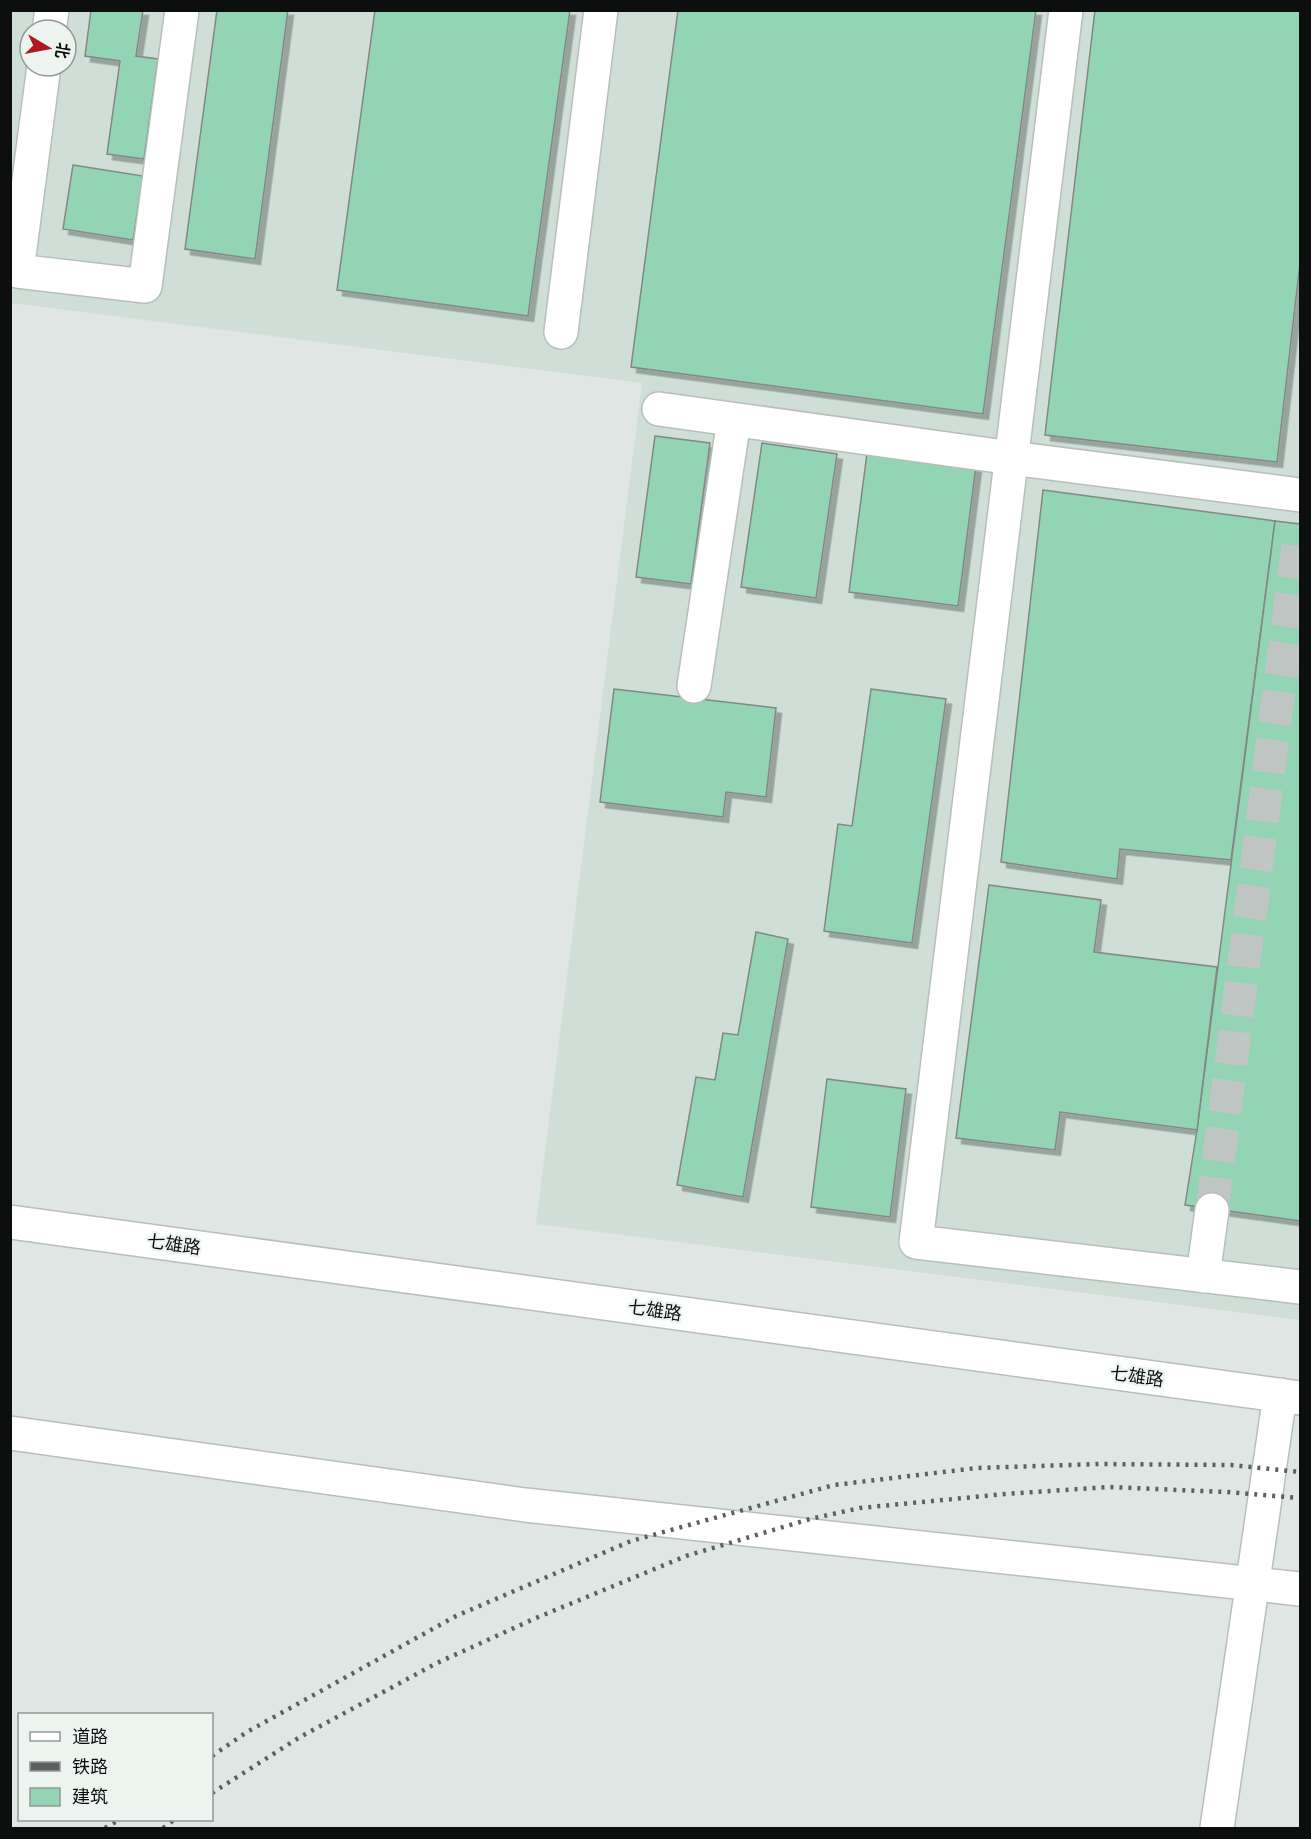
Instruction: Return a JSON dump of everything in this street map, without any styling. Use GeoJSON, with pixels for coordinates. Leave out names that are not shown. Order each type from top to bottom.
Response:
{"type":"FeatureCollection","features":[{"type":"Feature","properties":{"kind":"street"},"geometry":{"type":"LineString","coordinates":[[42,78],[16,271],[145,286],[182,10]]}},
{"type":"Feature","properties":{"kind":"street"},"geometry":{"type":"LineString","coordinates":[[561,332],[601,10]]}},
{"type":"Feature","properties":{"kind":"street"},"geometry":{"type":"LineString","coordinates":[[1066,10],[916,1242],[1300,1287]]}},
{"type":"Feature","properties":{"kind":"street"},"geometry":{"type":"LineString","coordinates":[[659,409],[1300,495]]}},
{"type":"Feature","properties":{"kind":"street"},"geometry":{"type":"LineString","coordinates":[[694,686],[734,420]]}},
{"type":"Feature","properties":{"kind":"street"},"geometry":{"type":"LineString","coordinates":[[1203,1276],[1212,1210]]}},
{"type":"Feature","properties":{"kind":"street","name":"七雄路"},"geometry":{"type":"LineString","coordinates":[[10,1222],[1290,1397]]}},
{"type":"Feature","properties":{"kind":"street"},"geometry":{"type":"LineString","coordinates":[[1217,1828],[1253,1583],[1290,1397]]}},
{"type":"Feature","properties":{"kind":"street"},"geometry":{"type":"LineString","coordinates":[[10,1432],[525,1505],[1300,1589]]}},
{"type":"Feature","properties":{"kind":"shaded area"},"geometry":{"type":"Polygon","coordinates":[[[11,11],[1300,11],[1300,1320],[536,1224],[642,383],[11,303],[11,11]]]}},
{"type":"Feature","properties":{"kind":"building"},"geometry":{"type":"Polygon","coordinates":[[[91,10],[143,10],[136,56],[158,59],[144,159],[107,154],[120,61],[85,56],[91,10]]]}},
{"type":"Feature","properties":{"kind":"building"},"geometry":{"type":"Polygon","coordinates":[[[217,10],[288,10],[255,259],[185,249],[217,10]]]}},
{"type":"Feature","properties":{"kind":"building"},"geometry":{"type":"Polygon","coordinates":[[[375,10],[570,10],[528,316],[337,290],[375,10]]]}},
{"type":"Feature","properties":{"kind":"building"},"geometry":{"type":"Polygon","coordinates":[[[678,10],[1036,10],[983,414],[631,367],[678,10]]]}},
{"type":"Feature","properties":{"kind":"building"},"geometry":{"type":"Polygon","coordinates":[[[1095,10],[1300,10],[1300,263],[1277,462],[1045,435],[1095,10]]]}},
{"type":"Feature","properties":{"kind":"building"},"geometry":{"type":"Polygon","coordinates":[[[73,165],[143,176],[133,240],[63,229],[73,165]]]}},
{"type":"Feature","properties":{"kind":"building"},"geometry":{"type":"Polygon","coordinates":[[[655,436],[710,443],[691,584],[636,577],[655,436]]]}},
{"type":"Feature","properties":{"kind":"building"},"geometry":{"type":"Polygon","coordinates":[[[762,443],[837,454],[816,598],[741,587],[762,443]]]}},
{"type":"Feature","properties":{"kind":"building"},"geometry":{"type":"Polygon","coordinates":[[[867,453],[976,466],[958,606],[849,592],[867,453]]]}},
{"type":"Feature","properties":{"kind":"building"},"geometry":{"type":"Polygon","coordinates":[[[1043,490],[1275,521],[1231,860],[1120,849],[1117,879],[1001,862],[1043,490]]]}},
{"type":"Feature","properties":{"kind":"building"},"geometry":{"type":"Polygon","coordinates":[[[1275,521],[1300,524],[1300,1221],[1185,1205],[1197,1130],[1275,521]]]}},
{"type":"Feature","properties":{"kind":"building"},"geometry":{"type":"Polygon","coordinates":[[[614,689],[776,708],[766,797],[726,792],[723,817],[600,802],[614,689]]]}},
{"type":"Feature","properties":{"kind":"building"},"geometry":{"type":"Polygon","coordinates":[[[871,689],[946,699],[912,943],[824,931],[838,824],[852,826],[871,689]]]}},
{"type":"Feature","properties":{"kind":"building"},"geometry":{"type":"Polygon","coordinates":[[[989,885],[1101,900],[1094,952],[1217,967],[1197,1130],[1060,1112],[1055,1150],[956,1138],[989,885]]]}},
{"type":"Feature","properties":{"kind":"building"},"geometry":{"type":"Polygon","coordinates":[[[756,932],[788,939],[743,1197],[677,1185],[696,1077],[715,1080],[723,1033],[738,1035],[756,932]]]}},
{"type":"Feature","properties":{"kind":"building"},"geometry":{"type":"Polygon","coordinates":[[[827,1079],[906,1089],[890,1217],[811,1207],[827,1079]]]}},
{"type":"Feature","properties":{"kind":"tunnel"},"geometry":{"type":"LineString","coordinates":[[1212,1210],[1300,529]]}},
{"type":"Feature","properties":{"kind":"railway"},"geometry":{"type":"LineString","coordinates":[[213,1755],[247,1732],[456,1616],[631,1541],[834,1485],[977,1468],[1099,1464],[1231,1465],[1300,1472]]}},
{"type":"Feature","properties":{"kind":"railway"},"geometry":{"type":"LineString","coordinates":[[213,1792],[300,1737],[437,1663],[536,1618],[686,1556],[810,1519],[860,1508],[1109,1487],[1300,1498]]}},
{"type":"Feature","properties":{"kind":"railway"},"geometry":{"type":"LineString","coordinates":[[105,1828],[117,1821]]}},
{"type":"Feature","properties":{"kind":"railway"},"geometry":{"type":"LineString","coordinates":[[163,1828],[173,1821]]}}]}
